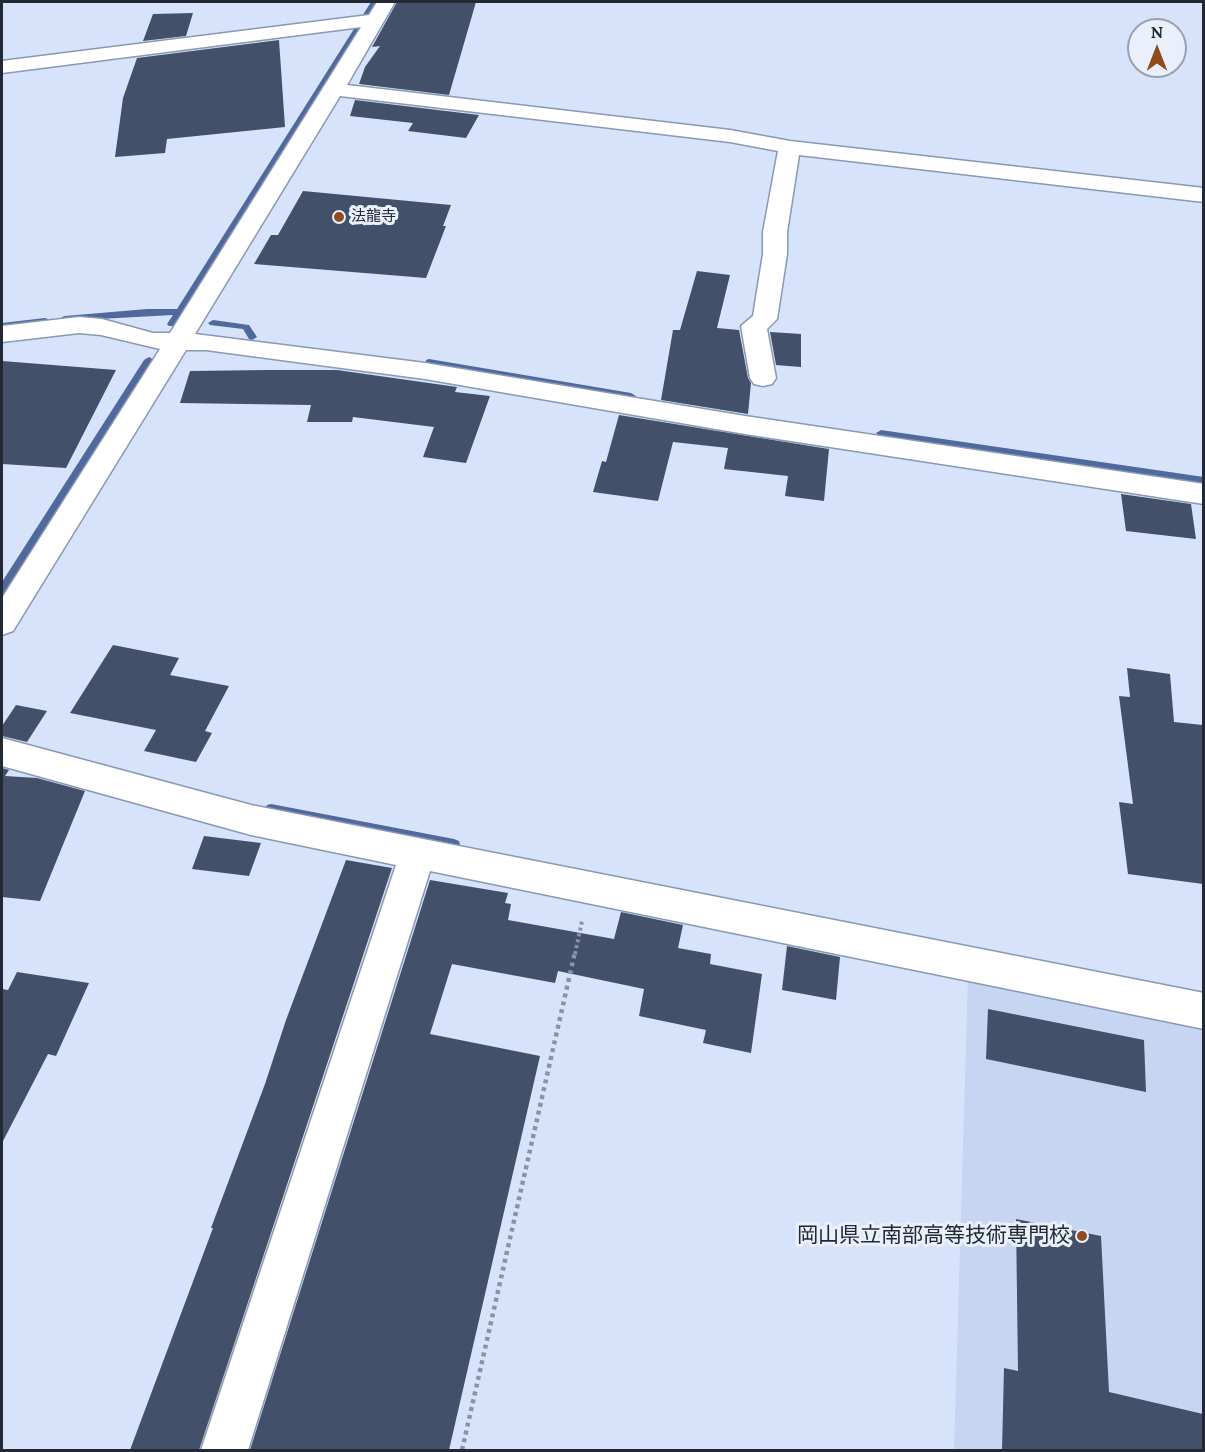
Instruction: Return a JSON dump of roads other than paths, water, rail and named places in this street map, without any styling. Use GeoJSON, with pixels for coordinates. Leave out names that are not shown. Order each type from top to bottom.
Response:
{"type":"FeatureCollection","features":[{"type":"Feature","properties":{"kind":"street"},"geometry":{"type":"LineString","coordinates":[[2,623],[333,89],[367,20],[386,2]]}},
{"type":"Feature","properties":{"kind":"street"},"geometry":{"type":"LineString","coordinates":[[2,67],[367,20]]}},
{"type":"Feature","properties":{"kind":"street"},"geometry":{"type":"LineString","coordinates":[[333,89],[730,136],[790,147],[1203,195]]}},
{"type":"Feature","properties":{"kind":"street"},"geometry":{"type":"LineString","coordinates":[[763,378],[754,326],[765,319],[776,254],[775,232],[790,147]]}},
{"type":"Feature","properties":{"kind":"street"},"geometry":{"type":"LineString","coordinates":[[2,334],[79,325],[102,327],[152,341],[206,342],[425,371],[745,425],[1203,494]]}},
{"type":"Feature","properties":{"kind":"street"},"geometry":{"type":"LineString","coordinates":[[2,752],[251,820],[1203,1011]]}},
{"type":"Feature","properties":{"kind":"street"},"geometry":{"type":"LineString","coordinates":[[224,1450],[418,853]]}},
{"type":"Feature","properties":{"kind":"waterway"},"geometry":{"type":"LineString","coordinates":[[172,324],[374,2]]}},
{"type":"Feature","properties":{"kind":"waterway"},"geometry":{"type":"LineString","coordinates":[[65,319],[147,312],[179,312]]}},
{"type":"Feature","properties":{"kind":"waterway"},"geometry":{"type":"LineString","coordinates":[[2,326],[45,321]]}},
{"type":"Feature","properties":{"kind":"waterway"},"geometry":{"type":"LineString","coordinates":[[213,323],[246,327],[252,337]]}},
{"type":"Feature","properties":{"kind":"waterway"},"geometry":{"type":"LineString","coordinates":[[2,590],[149,360]]}},
{"type":"Feature","properties":{"kind":"waterway"},"geometry":{"type":"LineString","coordinates":[[429,362],[631,396]]}},
{"type":"Feature","properties":{"kind":"waterway"},"geometry":{"type":"LineString","coordinates":[[881,433],[1204,481]]}},
{"type":"Feature","properties":{"kind":"waterway"},"geometry":{"type":"LineString","coordinates":[[271,809],[454,845]]}},
{"type":"Feature","properties":{"kind":"place","name":"法龍寺"},"geometry":{"type":"Point","coordinates":[339,217]}},
{"type":"Feature","properties":{"kind":"place","name":"岡山県立南部高等技術専門校"},"geometry":{"type":"Point","coordinates":[1082,1236]}}]}
